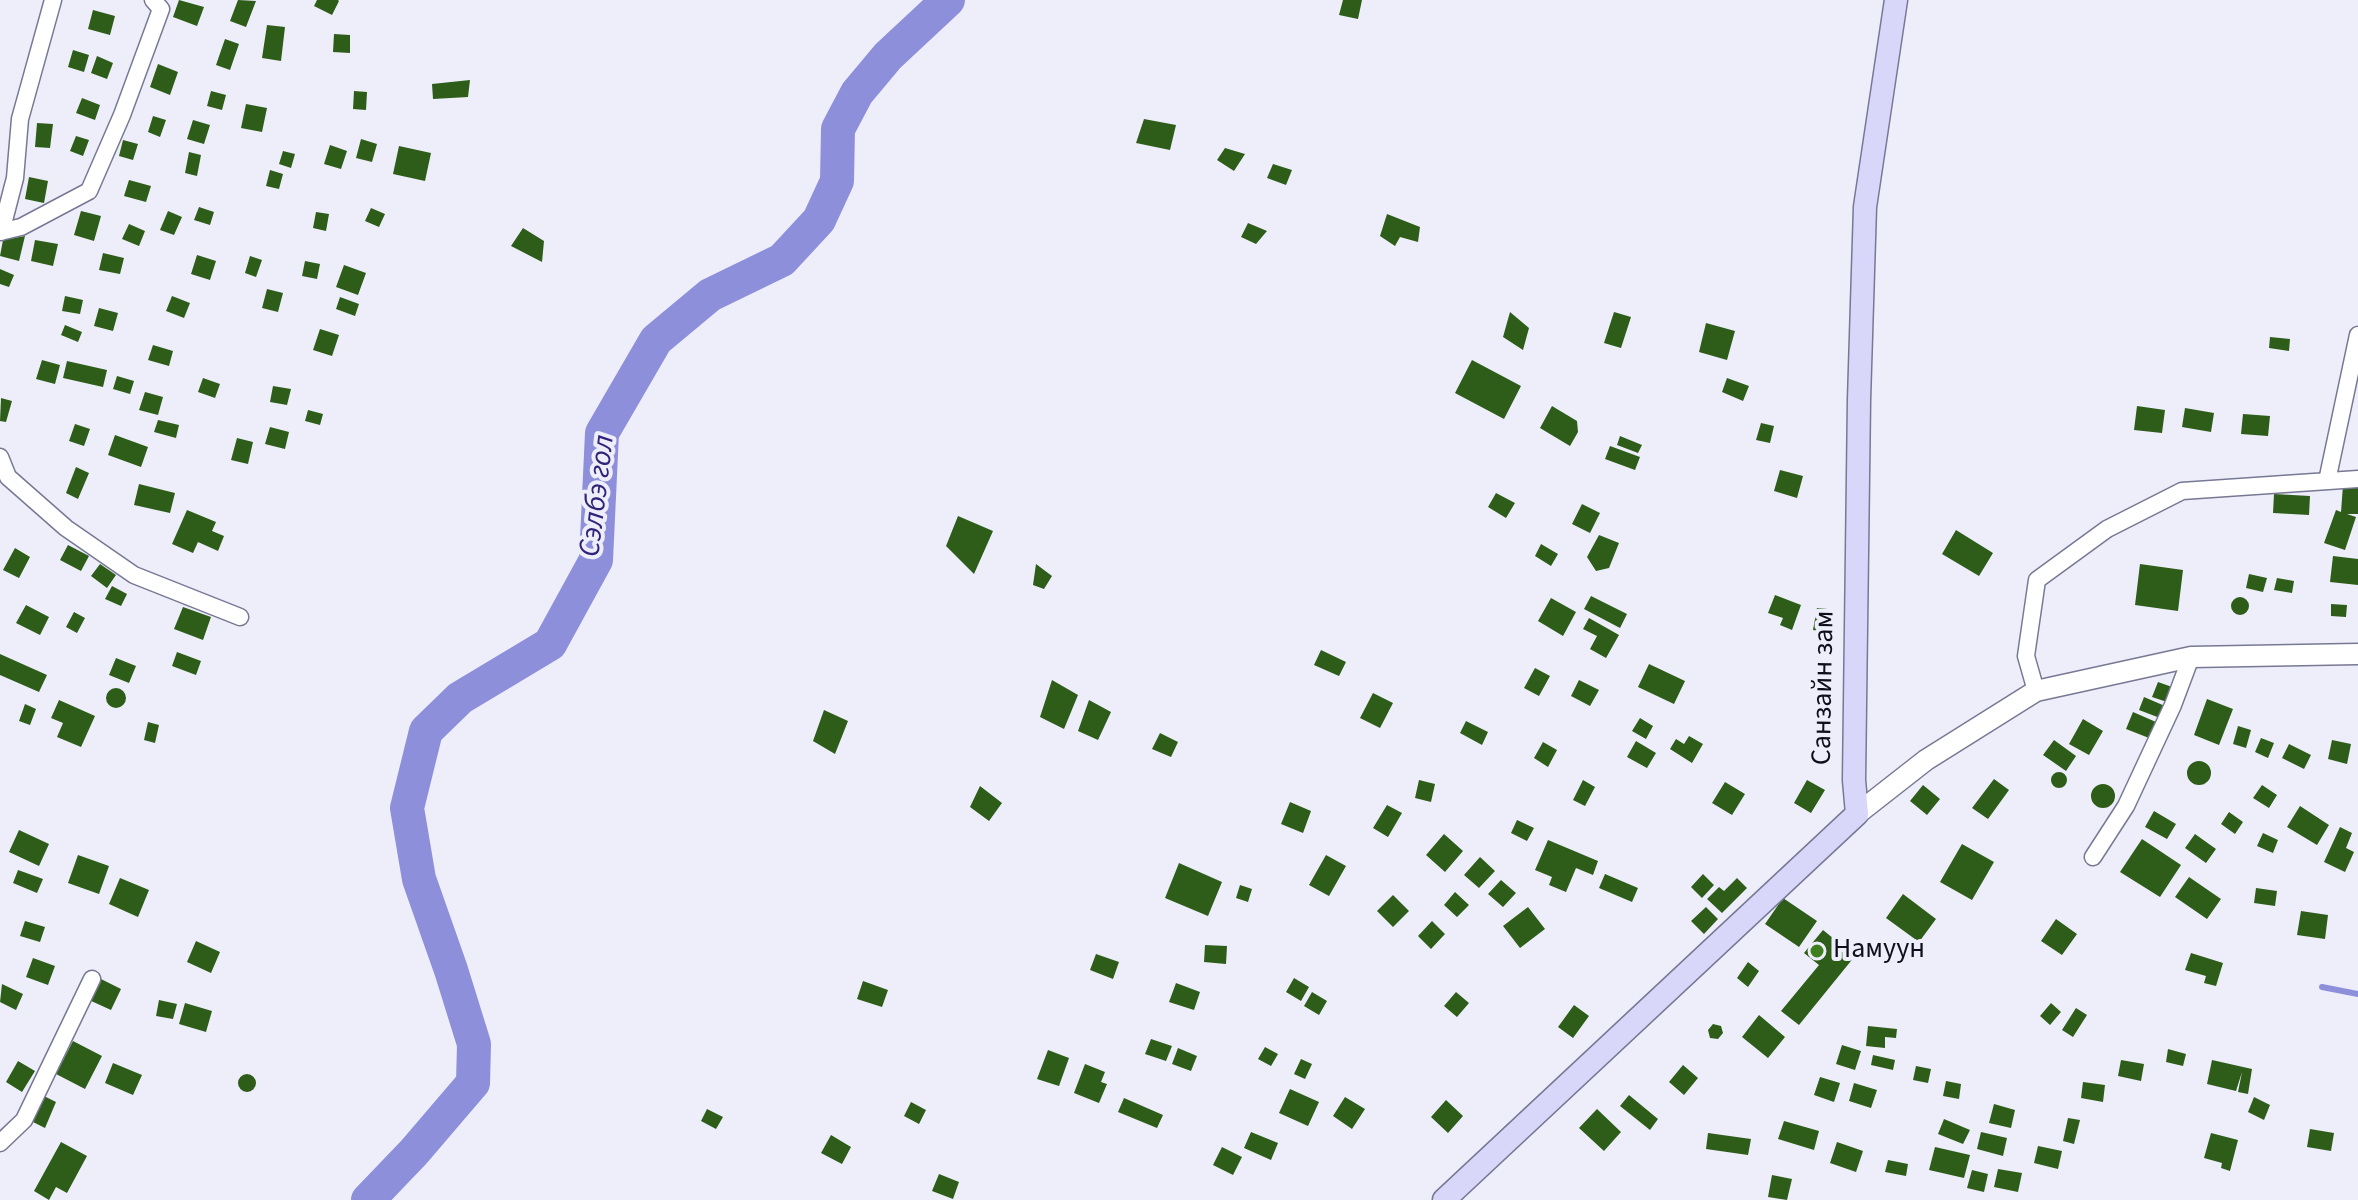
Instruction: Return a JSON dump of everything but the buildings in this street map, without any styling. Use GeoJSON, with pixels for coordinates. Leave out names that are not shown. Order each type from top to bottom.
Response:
{"type":"FeatureCollection","features":[{"type":"Feature","properties":{"kind":"main road","name":"Санзайн зам"},"geometry":{"type":"LineString","coordinates":[[1857,814],[1854,780],[1856,622],[1865,207],[1896,0]]}},
{"type":"Feature","properties":{"kind":"main road"},"geometry":{"type":"LineString","coordinates":[[1444,1200],[1857,814]]}},
{"type":"Feature","properties":{"kind":"street"},"geometry":{"type":"LineString","coordinates":[[53,0],[20,119],[15,178],[1,232],[21,227],[89,191],[122,115],[161,9],[153,0]]}},
{"type":"Feature","properties":{"kind":"street"},"geometry":{"type":"LineString","coordinates":[[2327,481],[2358,335]]}},
{"type":"Feature","properties":{"kind":"street"},"geometry":{"type":"LineString","coordinates":[[0,457],[8,477],[66,528],[134,575],[240,617]]}},
{"type":"Feature","properties":{"kind":"street"},"geometry":{"type":"LineString","coordinates":[[2036,691],[2026,656],[2037,580],[2107,529],[2182,491],[2358,479]]}},
{"type":"Feature","properties":{"kind":"street"},"geometry":{"type":"LineString","coordinates":[[1857,814],[1926,760],[2036,691],[2191,657],[2358,654]]}},
{"type":"Feature","properties":{"kind":"street"},"geometry":{"type":"LineString","coordinates":[[2093,857],[2126,806],[2173,705],[2191,657]]}},
{"type":"Feature","properties":{"kind":"street"},"geometry":{"type":"LineString","coordinates":[[0,1143],[24,1120],[92,979]]}},
{"type":"Feature","properties":{"kind":"waterway","name":"Сэлбэ гол"},"geometry":{"type":"LineString","coordinates":[[368,1200],[473,1083],[474,1044],[419,879],[407,808],[426,731],[460,698],[550,644],[596,560],[602,433],[656,340],[710,295],[782,260],[819,220],[837,181],[838,129],[857,93],[888,56],[948,0]]}},
{"type":"Feature","properties":{"kind":"waterway"},"geometry":{"type":"LineString","coordinates":[[2322,987],[2358,994]]}},
{"type":"Feature","properties":{"kind":"place","name":"Намуун"},"geometry":{"type":"Point","coordinates":[1817,951]}}]}
